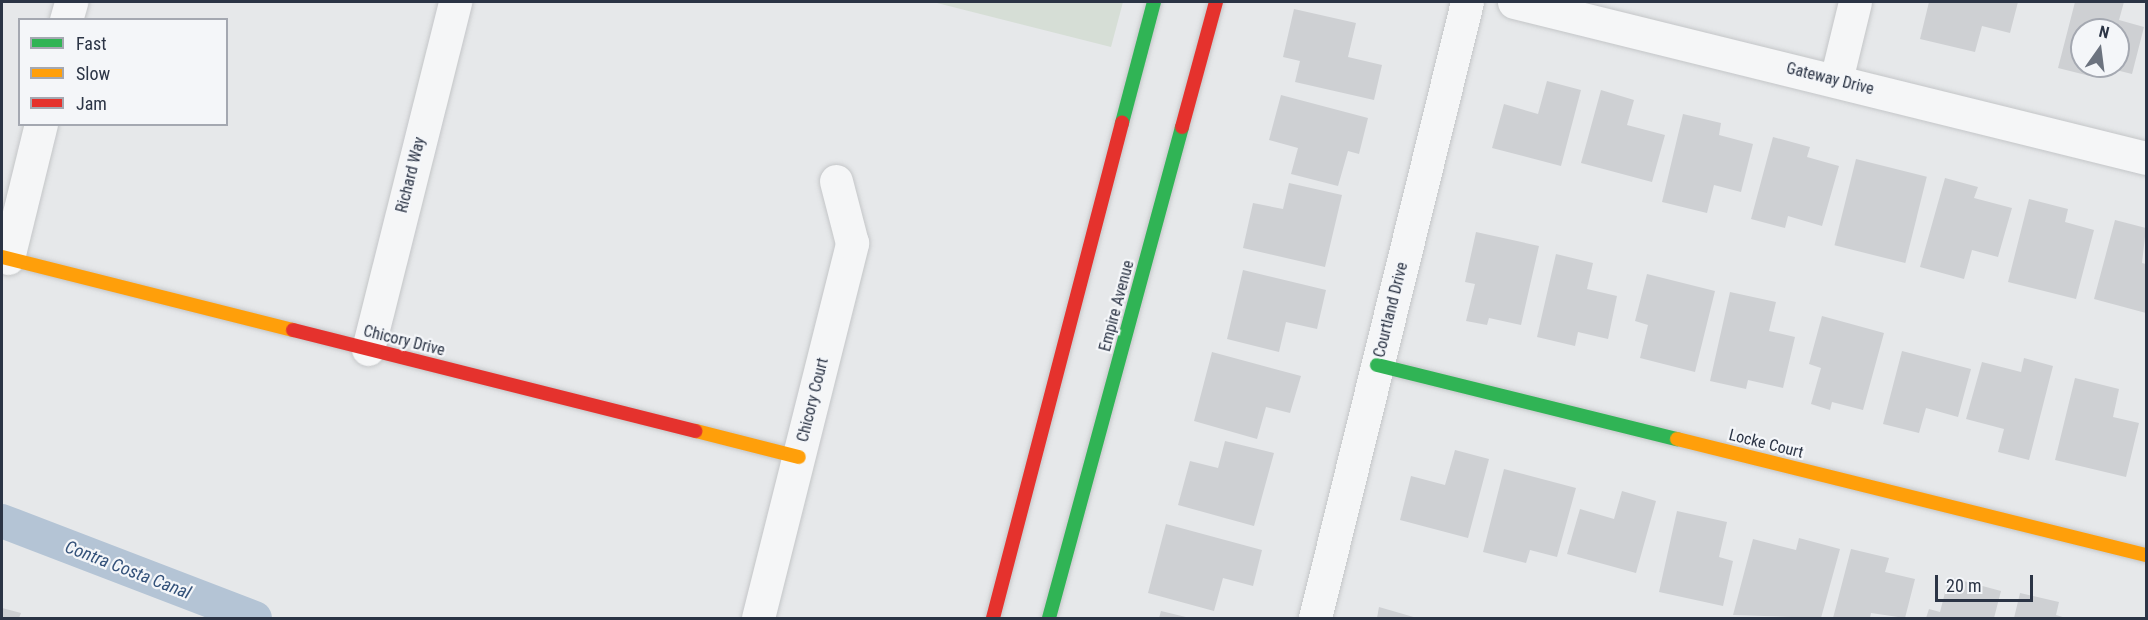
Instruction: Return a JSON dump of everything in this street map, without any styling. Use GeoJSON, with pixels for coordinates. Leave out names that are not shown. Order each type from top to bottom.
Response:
{"type":"FeatureCollection","features":[{"type":"Feature","properties":{"kind":"street"},"geometry":{"type":"LineString","coordinates":[[67,18],[71,2]]}},
{"type":"Feature","properties":{"kind":"street","name":"Richard Way"},"geometry":{"type":"LineString","coordinates":[[368,349],[455,2]]}},
{"type":"Feature","properties":{"kind":"street"},"geometry":{"type":"LineString","coordinates":[[993,618],[1154,2]]}},
{"type":"Feature","properties":{"kind":"street","name":"Empire Avenue"},"geometry":{"type":"LineString","coordinates":[[1049,618],[1216,2]]}},
{"type":"Feature","properties":{"kind":"street","name":"Courtland Drive"},"geometry":{"type":"LineString","coordinates":[[1315,618],[1467,2]]}},
{"type":"Feature","properties":{"kind":"street","name":"Gateway Drive"},"geometry":{"type":"LineString","coordinates":[[1514,2],[2146,158]]}},
{"type":"Feature","properties":{"kind":"street"},"geometry":{"type":"LineString","coordinates":[[1836,80],[1855,2]]}},
{"type":"Feature","properties":{"kind":"street"},"geometry":{"type":"LineString","coordinates":[[5,257],[40,126]]}},
{"type":"Feature","properties":{"kind":"street","name":"Chicory Court"},"geometry":{"type":"LineString","coordinates":[[758,618],[852,243],[837,181]]}},
{"type":"Feature","properties":{"kind":"street","name":"Chicory Drive"},"geometry":{"type":"LineString","coordinates":[[5,257],[799,457]]}},
{"type":"Feature","properties":{"kind":"street","name":"Locke Court"},"geometry":{"type":"LineString","coordinates":[[1377,365],[2146,555]]}},
{"type":"Feature","properties":{"kind":"shaded area"},"geometry":{"type":"Polygon","coordinates":[[[933,2],[1123,2],[1111,47],[933,2]]]}},
{"type":"Feature","properties":{"kind":"building"},"geometry":{"type":"Polygon","coordinates":[[[1929,2],[2018,2],[2010,33],[1982,26],[1975,52],[1920,39],[1929,2]]]}},
{"type":"Feature","properties":{"kind":"building"},"geometry":{"type":"Polygon","coordinates":[[[2075,2],[2124,2],[2120,18],[2071,18],[2075,2]]]}},
{"type":"Feature","properties":{"kind":"building"},"geometry":{"type":"Polygon","coordinates":[[[1294,9],[1356,23],[1348,57],[1382,65],[1374,100],[1295,82],[1300,61],[1283,57],[1294,9]]]}},
{"type":"Feature","properties":{"kind":"building"},"geometry":{"type":"Polygon","coordinates":[[[2070,21],[2070,71],[2058,68],[2070,21]]]}},
{"type":"Feature","properties":{"kind":"building"},"geometry":{"type":"Polygon","coordinates":[[[2130,23],[2144,27],[2132,74],[2130,74],[2130,23]]]}},
{"type":"Feature","properties":{"kind":"building"},"geometry":{"type":"Polygon","coordinates":[[[1547,81],[1581,90],[1561,166],[1492,148],[1504,104],[1538,114],[1547,81]]]}},
{"type":"Feature","properties":{"kind":"building"},"geometry":{"type":"Polygon","coordinates":[[[1601,90],[1634,100],[1627,125],[1665,135],[1652,182],[1581,163],[1601,90]]]}},
{"type":"Feature","properties":{"kind":"building"},"geometry":{"type":"Polygon","coordinates":[[[1281,95],[1368,118],[1359,154],[1348,151],[1338,186],[1291,174],[1298,148],[1269,140],[1281,95]]]}},
{"type":"Feature","properties":{"kind":"building"},"geometry":{"type":"Polygon","coordinates":[[[1683,114],[1721,123],[1719,135],[1753,144],[1741,192],[1714,185],[1707,213],[1662,202],[1683,114]]]}},
{"type":"Feature","properties":{"kind":"building"},"geometry":{"type":"Polygon","coordinates":[[[1773,137],[1810,147],[1807,157],[1839,166],[1822,226],[1788,216],[1785,228],[1751,219],[1773,137]]]}},
{"type":"Feature","properties":{"kind":"building"},"geometry":{"type":"Polygon","coordinates":[[[1856,159],[1927,177],[1905,263],[1834,245],[1856,159]]]}},
{"type":"Feature","properties":{"kind":"building"},"geometry":{"type":"Polygon","coordinates":[[[1945,178],[1978,187],[1974,198],[2012,208],[1998,257],[1972,250],[1964,279],[1920,267],[1945,178]]]}},
{"type":"Feature","properties":{"kind":"building"},"geometry":{"type":"Polygon","coordinates":[[[1289,183],[1342,195],[1325,267],[1243,248],[1253,203],[1283,209],[1289,183]]]}},
{"type":"Feature","properties":{"kind":"building"},"geometry":{"type":"Polygon","coordinates":[[[2029,199],[2068,209],[2065,222],[2094,230],[2076,299],[2008,282],[2029,199]]]}},
{"type":"Feature","properties":{"kind":"building"},"geometry":{"type":"Polygon","coordinates":[[[2115,220],[2146,228],[2142,263],[2146,264],[2146,313],[2094,299],[2115,220]]]}},
{"type":"Feature","properties":{"kind":"building"},"geometry":{"type":"Polygon","coordinates":[[[1476,232],[1539,246],[1521,325],[1489,318],[1487,325],[1466,321],[1475,284],[1465,282],[1476,232]]]}},
{"type":"Feature","properties":{"kind":"building"},"geometry":{"type":"Polygon","coordinates":[[[1556,254],[1593,263],[1587,289],[1617,296],[1608,339],[1578,332],[1575,346],[1537,337],[1556,254]]]}},
{"type":"Feature","properties":{"kind":"building"},"geometry":{"type":"Polygon","coordinates":[[[1243,270],[1326,290],[1317,329],[1286,322],[1279,352],[1227,339],[1243,270]]]}},
{"type":"Feature","properties":{"kind":"building"},"geometry":{"type":"Polygon","coordinates":[[[1647,274],[1715,291],[1695,372],[1640,358],[1648,325],[1635,321],[1647,274]]]}},
{"type":"Feature","properties":{"kind":"building"},"geometry":{"type":"Polygon","coordinates":[[[1730,292],[1776,302],[1769,331],[1795,337],[1783,388],[1748,380],[1746,389],[1710,381],[1730,292]]]}},
{"type":"Feature","properties":{"kind":"building"},"geometry":{"type":"Polygon","coordinates":[[[1822,316],[1884,333],[1863,410],[1832,402],[1830,410],[1811,404],[1821,368],[1809,364],[1822,316]]]}},
{"type":"Feature","properties":{"kind":"building"},"geometry":{"type":"Polygon","coordinates":[[[1902,351],[1971,369],[1958,417],[1926,408],[1919,433],[1883,424],[1902,351]]]}},
{"type":"Feature","properties":{"kind":"building"},"geometry":{"type":"Polygon","coordinates":[[[1212,352],[1301,376],[1290,413],[1266,407],[1257,439],[1194,421],[1212,352]]]}},
{"type":"Feature","properties":{"kind":"building"},"geometry":{"type":"Polygon","coordinates":[[[2024,358],[2053,366],[2029,460],[1998,452],[2004,429],[1966,419],[1982,362],[2021,372],[2024,358]]]}},
{"type":"Feature","properties":{"kind":"building"},"geometry":{"type":"Polygon","coordinates":[[[2075,378],[2119,389],[2113,417],[2139,423],[2126,477],[2055,460],[2075,378]]]}},
{"type":"Feature","properties":{"kind":"building"},"geometry":{"type":"Polygon","coordinates":[[[1225,441],[1274,453],[1254,526],[1178,505],[1190,461],[1218,468],[1225,441]]]}},
{"type":"Feature","properties":{"kind":"building"},"geometry":{"type":"Polygon","coordinates":[[[1455,450],[1489,459],[1468,538],[1400,520],[1411,476],[1445,485],[1455,450]]]}},
{"type":"Feature","properties":{"kind":"building"},"geometry":{"type":"Polygon","coordinates":[[[1504,469],[1576,488],[1557,557],[1530,550],[1526,563],[1483,552],[1504,469]]]}},
{"type":"Feature","properties":{"kind":"building"},"geometry":{"type":"Polygon","coordinates":[[[1622,491],[1656,501],[1636,573],[1567,554],[1580,509],[1614,519],[1622,491]]]}},
{"type":"Feature","properties":{"kind":"building"},"geometry":{"type":"Polygon","coordinates":[[[1677,511],[1727,522],[1719,557],[1733,561],[1723,606],[1659,592],[1677,511]]]}},
{"type":"Feature","properties":{"kind":"building"},"geometry":{"type":"Polygon","coordinates":[[[1166,524],[1262,550],[1253,586],[1223,578],[1214,611],[1148,593],[1166,524]]]}},
{"type":"Feature","properties":{"kind":"building"},"geometry":{"type":"Polygon","coordinates":[[[1799,538],[1840,549],[1821,618],[1733,615],[1753,539],[1796,550],[1799,538]]]}},
{"type":"Feature","properties":{"kind":"building"},"geometry":{"type":"Polygon","coordinates":[[[1851,549],[1889,558],[1885,572],[1915,579],[1905,618],[1871,613],[1870,618],[1833,618],[1851,549]]]}},
{"type":"Feature","properties":{"kind":"building"},"geometry":{"type":"Polygon","coordinates":[[[1949,577],[2001,591],[1994,618],[1926,618],[1929,609],[1940,612],[1949,577]]]}},
{"type":"Feature","properties":{"kind":"building"},"geometry":{"type":"Polygon","coordinates":[[[2020,593],[2059,602],[2056,615],[2066,618],[2014,618],[2020,593]]]}},
{"type":"Feature","properties":{"kind":"building"},"geometry":{"type":"Polygon","coordinates":[[[1379,607],[1417,618],[1377,618],[1379,607]]]}},
{"type":"Feature","properties":{"kind":"building"},"geometry":{"type":"Polygon","coordinates":[[[2,608],[21,613],[19,618],[2,618],[2,608]]]}},
{"type":"Feature","properties":{"kind":"building"},"geometry":{"type":"Polygon","coordinates":[[[1161,611],[1190,618],[1159,618],[1161,611]]]}},
{"type":"Feature","properties":{"kind":"waterway","name":"Contra Costa Canal"},"geometry":{"type":"LineString","coordinates":[[2,521],[255,618]]}},
{"type":"Feature","properties":{"kind":"traffic: fast"},"geometry":{"type":"LineString","coordinates":[[1122,123],[1154,2]]}},
{"type":"Feature","properties":{"kind":"traffic: fast"},"geometry":{"type":"LineString","coordinates":[[1049,618],[1182,127]]}},
{"type":"Feature","properties":{"kind":"traffic: fast"},"geometry":{"type":"LineString","coordinates":[[1377,365],[1677,439]]}},
{"type":"Feature","properties":{"kind":"traffic: slow"},"geometry":{"type":"LineString","coordinates":[[2,257],[293,330]]}},
{"type":"Feature","properties":{"kind":"traffic: slow"},"geometry":{"type":"LineString","coordinates":[[696,431],[799,457]]}},
{"type":"Feature","properties":{"kind":"traffic: slow"},"geometry":{"type":"LineString","coordinates":[[1677,439],[2146,555]]}},
{"type":"Feature","properties":{"kind":"traffic: jam"},"geometry":{"type":"LineString","coordinates":[[1182,127],[1216,2]]}},
{"type":"Feature","properties":{"kind":"traffic: jam"},"geometry":{"type":"LineString","coordinates":[[993,618],[1122,123]]}},
{"type":"Feature","properties":{"kind":"traffic: jam"},"geometry":{"type":"LineString","coordinates":[[293,330],[696,431]]}}]}
